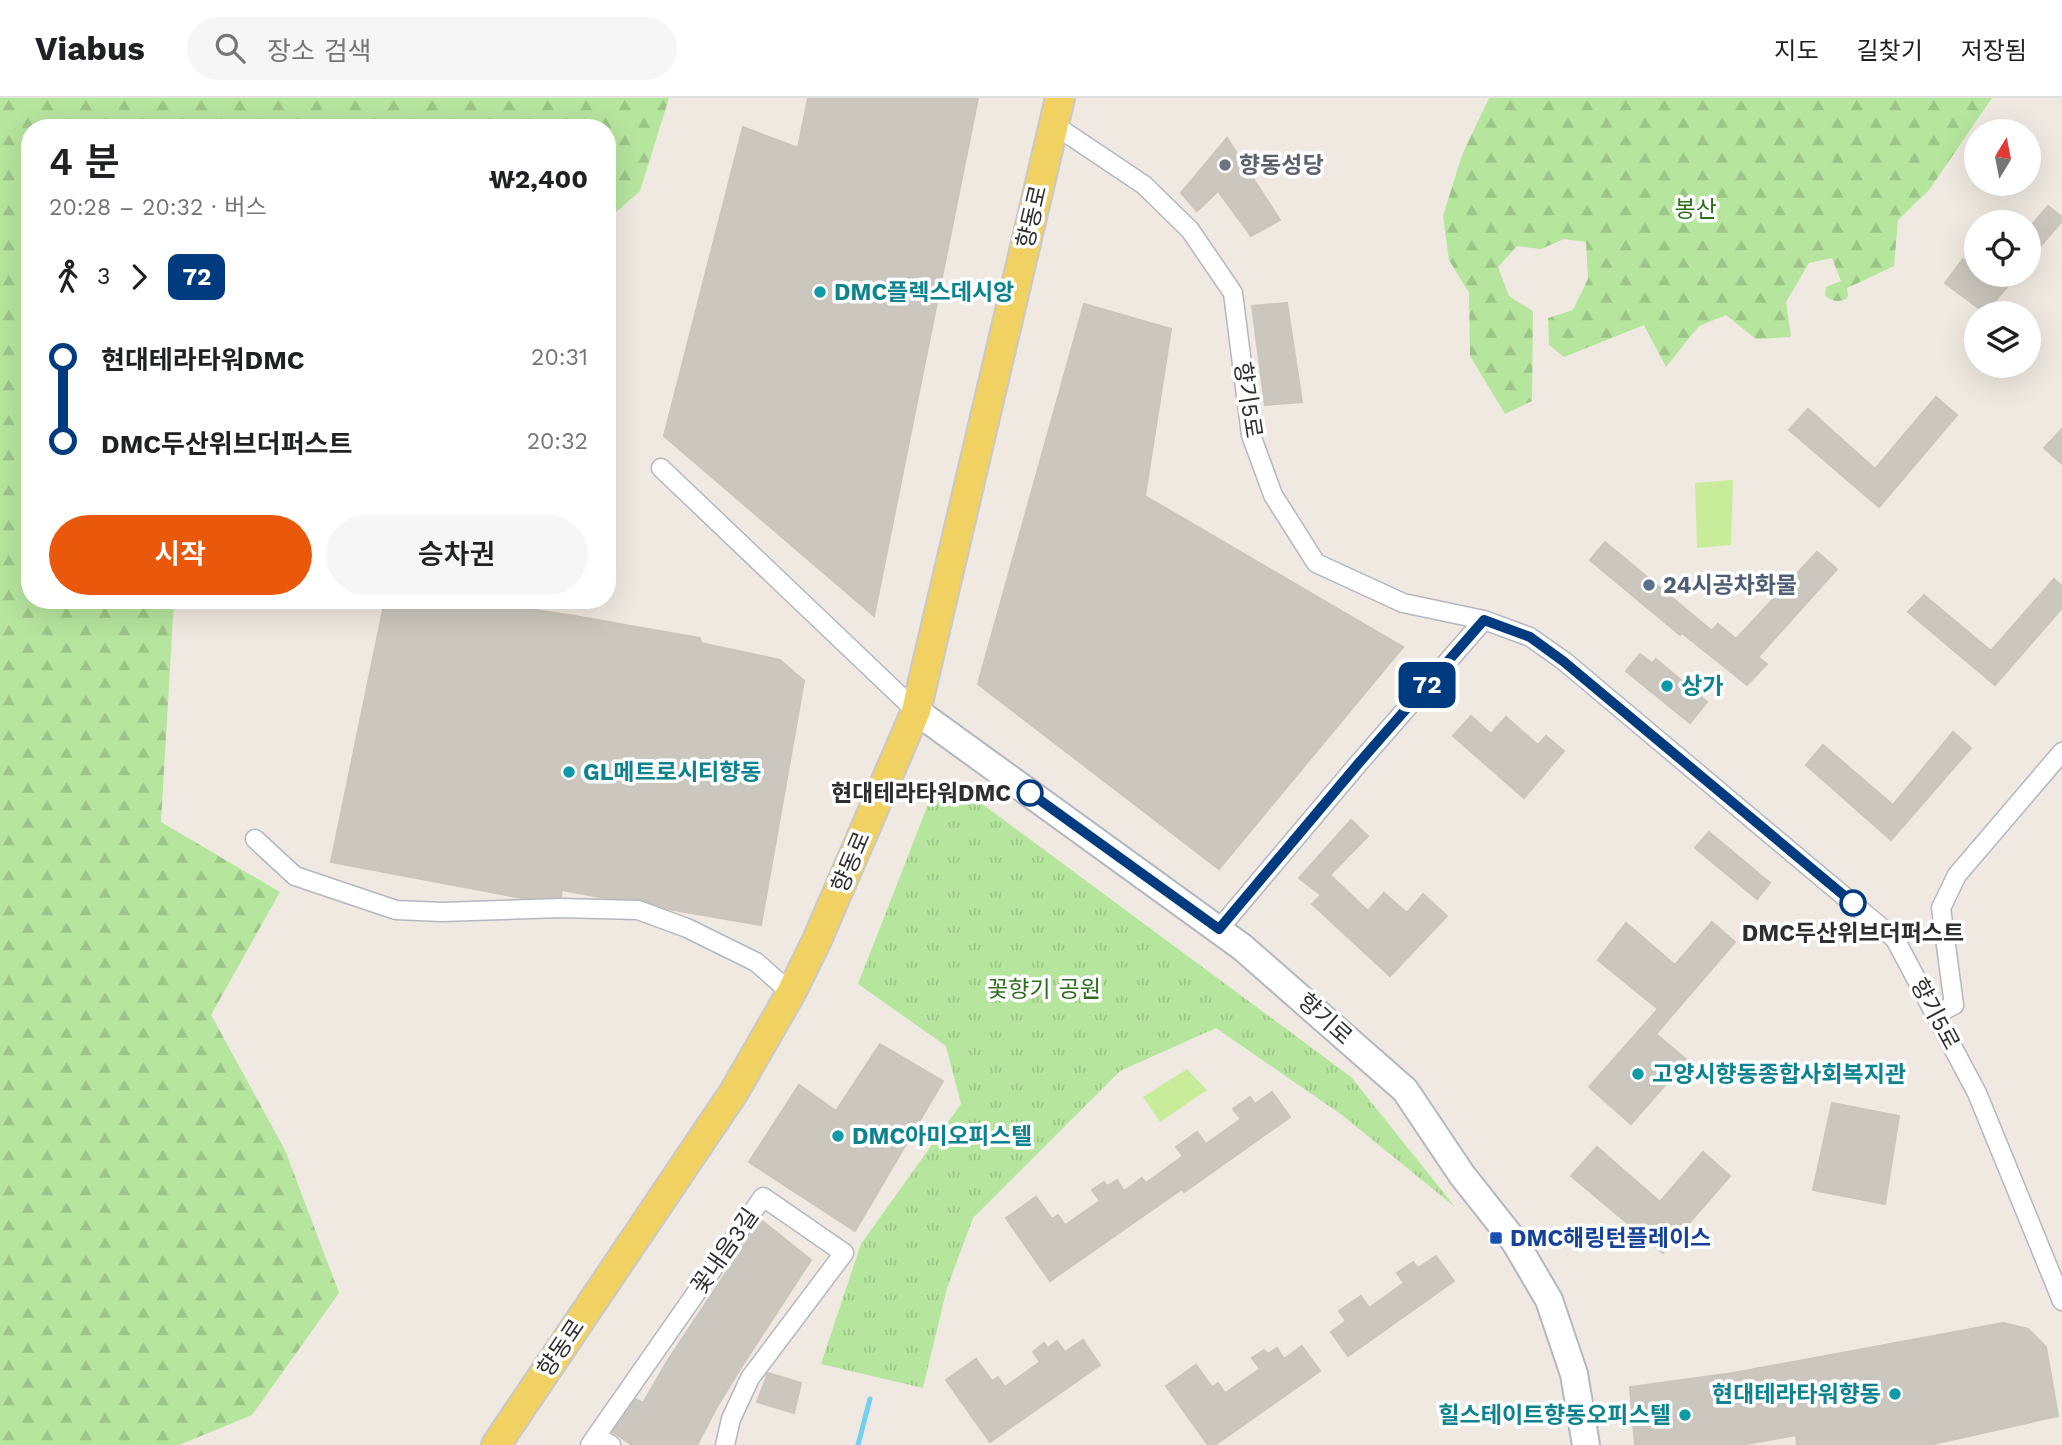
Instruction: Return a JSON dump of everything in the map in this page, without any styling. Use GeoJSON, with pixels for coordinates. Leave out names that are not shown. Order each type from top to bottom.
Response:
{"type":"FeatureCollection","features":[{"type":"Feature","properties":{"kind":"main road","name":"향동로"},"geometry":{"type":"LineString","coordinates":[[496,1445],[734,1092],[791,993],[817,940],[916,711],[1057,111]]}},
{"type":"Feature","properties":{"kind":"main road","name":"향기로"},"geometry":{"type":"LineString","coordinates":[[916,711],[1219,929],[1293,990],[1405,1090],[1462,1175],[1515,1242],[1549,1300],[1574,1374],[1586,1445]]}},
{"type":"Feature","properties":{"kind":"street","name":"향기5로"},"geometry":{"type":"LineString","coordinates":[[1057,111],[1144,185],[1190,230],[1233,293],[1251,435],[1273,495],[1316,564],[1403,603],[1484,620],[1530,637],[1563,661],[1895,939],[1976,1093],[2062,1301]]}},
{"type":"Feature","properties":{"kind":"street"},"geometry":{"type":"LineString","coordinates":[[661,468],[916,711]]}},
{"type":"Feature","properties":{"kind":"street"},"geometry":{"type":"LineString","coordinates":[[1219,929],[1484,620]]}},
{"type":"Feature","properties":{"kind":"street"},"geometry":{"type":"LineString","coordinates":[[1956,1055],[1954,1005],[1941,908],[1957,875],[2062,752]]}},
{"type":"Feature","properties":{"kind":"street"},"geometry":{"type":"LineString","coordinates":[[255,839],[295,876],[396,910],[638,910],[687,928],[756,962],[791,993]]}},
{"type":"Feature","properties":{"kind":"street"},"geometry":{"type":"LineString","coordinates":[[1936,1015],[1954,1005]]}},
{"type":"Feature","properties":{"kind":"street","name":"꽃내음3길"},"geometry":{"type":"LineString","coordinates":[[599,1442],[763,1197],[844,1253],[750,1378],[731,1419],[725,1445]]}},
{"type":"Feature","properties":{"kind":"green space"},"geometry":{"type":"Polygon","coordinates":[[[0,98],[669,98],[640,191],[616,212],[616,119],[21,119],[21,609],[173,609],[161,822],[280,892],[211,1015],[285,1150],[339,1293],[252,1415],[179,1445],[0,1445],[0,98]]]}},
{"type":"Feature","properties":{"kind":"green space","name":"봉산"},"geometry":{"type":"Polygon","coordinates":[[[1489,98],[1992,98],[1978,119],[1964,119],[1964,139],[1929,190],[1898,220],[1894,266],[1847,288],[1846,299],[1837,301],[1825,295],[1826,287],[1841,281],[1832,258],[1809,263],[1786,302],[1791,337],[1756,339],[1726,315],[1699,326],[1666,367],[1644,325],[1564,357],[1549,345],[1548,318],[1573,310],[1588,279],[1586,242],[1564,239],[1541,249],[1517,246],[1498,267],[1509,296],[1533,311],[1532,401],[1505,414],[1470,356],[1469,293],[1449,260],[1443,216],[1462,155],[1489,98]]]}},
{"type":"Feature","properties":{"kind":"green space"},"geometry":{"type":"Polygon","coordinates":[[[1733,480],[1731,545],[1697,548],[1695,483],[1733,480]]]}},
{"type":"Feature","properties":{"kind":"green space","name":"꽃향기 공원"},"geometry":{"type":"Polygon","coordinates":[[[974,798],[1351,1077],[1455,1207],[1342,1115],[1216,1028],[1120,1071],[973,1218],[947,1288],[923,1388],[821,1364],[861,1244],[961,1104],[946,1046],[858,984],[929,802],[974,798]]]}},
{"type":"Feature","properties":{"kind":"green space"},"geometry":{"type":"Polygon","coordinates":[[[1187,1069],[1207,1090],[1160,1122],[1143,1097],[1187,1069]]]}},
{"type":"Feature","properties":{"kind":"building","name":"DMC플렉스데시앙"},"geometry":{"type":"Polygon","coordinates":[[[808,98],[978,98],[874,616],[664,436],[743,127],[798,148],[808,98]]]}},
{"type":"Feature","properties":{"kind":"building","name":"향동성당"},"geometry":{"type":"Polygon","coordinates":[[[1227,138],[1280,220],[1251,236],[1218,191],[1197,211],[1181,193],[1227,138]]]}},
{"type":"Feature","properties":{"kind":"building"},"geometry":{"type":"Polygon","coordinates":[[[2048,206],[2062,217],[2062,221],[2041,246],[2041,214],[2048,206]]]}},
{"type":"Feature","properties":{"kind":"building"},"geometry":{"type":"Polygon","coordinates":[[[1963,259],[1964,287],[2007,287],[1995,301],[1969,301],[1945,283],[1963,259]]]}},
{"type":"Feature","properties":{"kind":"building"},"geometry":{"type":"Polygon","coordinates":[[[1287,303],[1302,402],[1265,405],[1252,306],[1287,303]]]}},
{"type":"Feature","properties":{"kind":"building","name":"현대테라타워DMC"},"geometry":{"type":"Polygon","coordinates":[[[1084,304],[1171,329],[1145,496],[1403,647],[1219,869],[978,684],[1084,304]]]}},
{"type":"Feature","properties":{"kind":"building"},"geometry":{"type":"Polygon","coordinates":[[[1936,397],[1957,415],[1879,507],[1789,430],[1808,409],[1875,469],[1936,397]]]}},
{"type":"Feature","properties":{"kind":"building"},"geometry":{"type":"Polygon","coordinates":[[[2062,429],[2062,464],[2044,448],[2062,429]]]}},
{"type":"Feature","properties":{"kind":"building"},"geometry":{"type":"Polygon","coordinates":[[[1605,542],[1712,631],[1718,624],[1736,639],[1817,552],[1837,569],[1758,657],[1767,664],[1747,685],[1682,633],[1680,635],[1590,560],[1605,542]]]}},
{"type":"Feature","properties":{"kind":"building"},"geometry":{"type":"Polygon","coordinates":[[[2054,579],[2062,586],[2062,608],[1995,685],[1908,612],[1924,595],[1991,651],[2054,579]]]}},
{"type":"Feature","properties":{"kind":"building","name":"GL메트로시티향동"},"geometry":{"type":"Polygon","coordinates":[[[383,609],[528,609],[575,616],[700,638],[701,643],[780,660],[804,681],[761,925],[668,909],[639,899],[605,898],[562,890],[561,897],[522,898],[331,862],[383,609]]]}},
{"type":"Feature","properties":{"kind":"building","name":"상가"},"geometry":{"type":"Polygon","coordinates":[[[1640,654],[1652,663],[1656,659],[1707,702],[1690,723],[1626,671],[1640,654]]]}},
{"type":"Feature","properties":{"kind":"building"},"geometry":{"type":"Polygon","coordinates":[[[1471,716],[1491,734],[1506,717],[1538,745],[1546,736],[1564,751],[1524,798],[1453,736],[1471,716]]]}},
{"type":"Feature","properties":{"kind":"building"},"geometry":{"type":"Polygon","coordinates":[[[1953,732],[1971,748],[1891,840],[1806,765],[1823,745],[1893,805],[1953,732]]]}},
{"type":"Feature","properties":{"kind":"building"},"geometry":{"type":"Polygon","coordinates":[[[1351,820],[1368,836],[1330,875],[1368,911],[1384,893],[1407,913],[1423,894],[1447,916],[1390,976],[1312,904],[1321,895],[1299,878],[1351,820]]]}},
{"type":"Feature","properties":{"kind":"building"},"geometry":{"type":"Polygon","coordinates":[[[1709,832],[1770,883],[1757,899],[1695,848],[1709,832]]]}},
{"type":"Feature","properties":{"kind":"building"},"geometry":{"type":"Polygon","coordinates":[[[1712,922],[1735,942],[1656,1034],[1687,1060],[1631,1124],[1589,1087],[1658,1009],[1598,960],[1626,923],[1675,965],[1712,922]]]}},
{"type":"Feature","properties":{"kind":"building","name":"DMC아미오피스텔"},"geometry":{"type":"Polygon","coordinates":[[[880,1044],[943,1081],[855,1231],[749,1162],[799,1085],[836,1111],[880,1044]]]}},
{"type":"Feature","properties":{"kind":"building"},"geometry":{"type":"Polygon","coordinates":[[[1272,1092],[1290,1117],[1184,1192],[1182,1189],[1050,1281],[1006,1218],[1036,1197],[1052,1219],[1058,1215],[1065,1225],[1100,1201],[1092,1190],[1104,1182],[1107,1186],[1117,1180],[1124,1191],[1142,1178],[1146,1183],[1183,1156],[1176,1147],[1197,1132],[1206,1144],[1241,1119],[1233,1109],[1250,1097],[1255,1104],[1272,1092]]]}},
{"type":"Feature","properties":{"kind":"building"},"geometry":{"type":"Polygon","coordinates":[[[1832,1103],[1899,1116],[1885,1204],[1813,1190],[1832,1103]]]}},
{"type":"Feature","properties":{"kind":"building"},"geometry":{"type":"Polygon","coordinates":[[[1597,1147],[1660,1202],[1703,1152],[1730,1176],[1663,1253],[1571,1176],[1597,1147]]]}},
{"type":"Feature","properties":{"kind":"building"},"geometry":{"type":"Polygon","coordinates":[[[761,1220],[811,1260],[742,1366],[697,1445],[632,1445],[613,1432],[636,1399],[643,1403],[668,1360],[761,1220]]]}},
{"type":"Feature","properties":{"kind":"building"},"geometry":{"type":"Polygon","coordinates":[[[1436,1256],[1454,1281],[1348,1356],[1331,1332],[1346,1321],[1339,1311],[1361,1296],[1369,1308],[1404,1283],[1397,1273],[1413,1262],[1418,1268],[1436,1256]]]}},
{"type":"Feature","properties":{"kind":"building","name":"현대테라타워향동"},"geometry":{"type":"Polygon","coordinates":[[[2003,1323],[2028,1329],[2046,1347],[2058,1416],[1929,1445],[1797,1445],[1796,1435],[1741,1445],[1635,1445],[1630,1387],[1733,1373],[2003,1323]]]}},
{"type":"Feature","properties":{"kind":"building"},"geometry":{"type":"Polygon","coordinates":[[[1083,1340],[1100,1365],[990,1442],[946,1380],[976,1359],[992,1381],[998,1377],[1005,1387],[1040,1362],[1033,1352],[1044,1343],[1048,1348],[1057,1341],[1065,1352],[1083,1340]]]}},
{"type":"Feature","properties":{"kind":"building"},"geometry":{"type":"Polygon","coordinates":[[[1302,1346],[1320,1371],[1215,1445],[1208,1445],[1166,1386],[1196,1365],[1212,1387],[1218,1383],[1225,1393],[1260,1369],[1252,1358],[1264,1350],[1268,1354],[1277,1348],[1284,1359],[1302,1346]]]}},
{"type":"Feature","properties":{"kind":"building"},"geometry":{"type":"Polygon","coordinates":[[[768,1373],[801,1383],[794,1413],[757,1402],[768,1373]]]}},
{"type":"Feature","properties":{"kind":"waterway"},"geometry":{"type":"LineString","coordinates":[[858,1445],[870,1399]]}},
{"type":"Feature","properties":{"kind":"bus line","name":"72"},"geometry":{"type":"LineString","coordinates":[[1030,793],[1219,929],[1484,620],[1530,637],[1563,661],[1853,903]]}},
{"type":"Feature","properties":{"kind":"place","name":"향동성당"},"geometry":{"type":"Point","coordinates":[1225,165]}},
{"type":"Feature","properties":{"kind":"place","name":"DMC플렉스데시앙"},"geometry":{"type":"Point","coordinates":[820,292]}},
{"type":"Feature","properties":{"kind":"place","name":"24시공차화물"},"geometry":{"type":"Point","coordinates":[1649,585]}},
{"type":"Feature","properties":{"kind":"place","name":"상가"},"geometry":{"type":"Point","coordinates":[1667,686]}},
{"type":"Feature","properties":{"kind":"place","name":"GL메트로시티향동"},"geometry":{"type":"Point","coordinates":[569,772]}},
{"type":"Feature","properties":{"kind":"place","name":"현대테라타워DMC"},"geometry":{"type":"Point","coordinates":[1030,793]}},
{"type":"Feature","properties":{"kind":"place","name":"DMC두산위브더퍼스트"},"geometry":{"type":"Point","coordinates":[1853,903]}},
{"type":"Feature","properties":{"kind":"place","name":"고양시향동종합사회복지관"},"geometry":{"type":"Point","coordinates":[1638,1074]}},
{"type":"Feature","properties":{"kind":"place","name":"DMC아미오피스텔"},"geometry":{"type":"Point","coordinates":[838,1136]}},
{"type":"Feature","properties":{"kind":"place","name":"DMC해링턴플레이스"},"geometry":{"type":"Point","coordinates":[1496,1238]}},
{"type":"Feature","properties":{"kind":"place","name":"현대테라타워향동"},"geometry":{"type":"Point","coordinates":[1895,1394]}},
{"type":"Feature","properties":{"kind":"place","name":"힐스테이트향동오피스텔"},"geometry":{"type":"Point","coordinates":[1685,1415]}}]}
